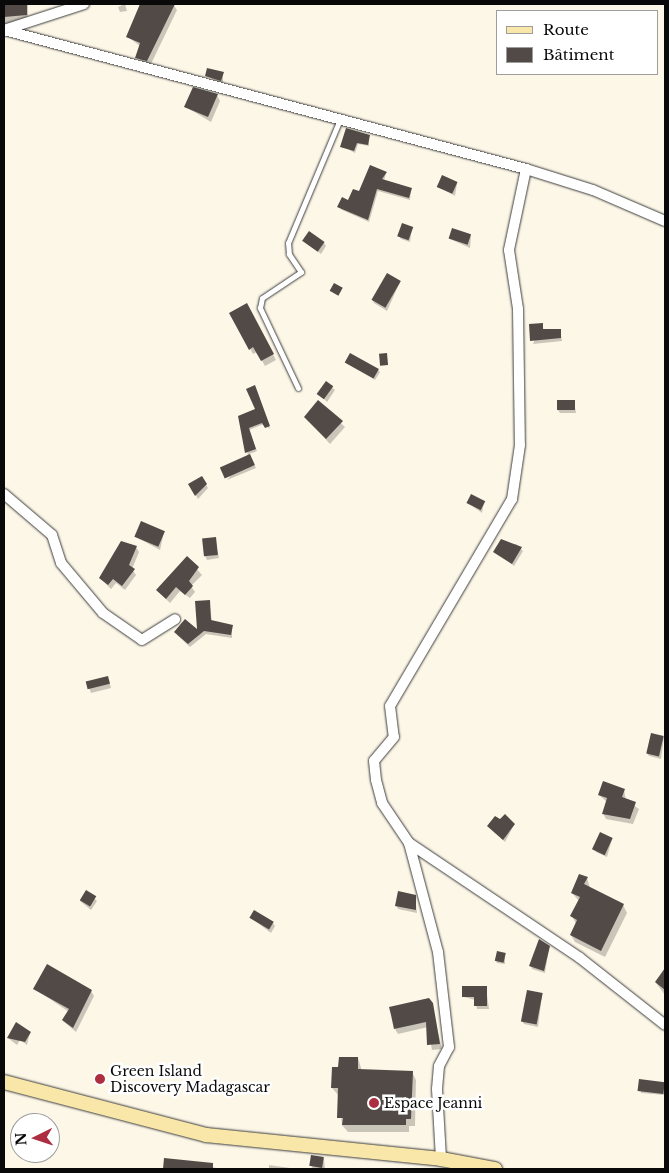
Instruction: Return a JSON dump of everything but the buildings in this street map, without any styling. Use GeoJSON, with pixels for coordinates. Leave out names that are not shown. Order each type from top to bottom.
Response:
{"type":"FeatureCollection","features":[{"type":"Feature","properties":{"kind":"main road"},"geometry":{"type":"LineString","coordinates":[[4,1082],[206,1135],[441,1159],[495,1169]]}},
{"type":"Feature","properties":{"kind":"street"},"geometry":{"type":"LineString","coordinates":[[5,30],[84,4]]}},
{"type":"Feature","properties":{"kind":"street"},"geometry":{"type":"LineString","coordinates":[[5,30],[526,169],[594,190],[665,222]]}},
{"type":"Feature","properties":{"kind":"street"},"geometry":{"type":"LineString","coordinates":[[441,1159],[437,1089],[439,1066],[449,1046],[438,952],[409,843],[382,803],[374,760],[394,737],[390,706],[512,499],[520,445],[518,310],[508,250],[526,169]]}},
{"type":"Feature","properties":{"kind":"street"},"geometry":{"type":"LineString","coordinates":[[4,494],[52,535],[65,568],[102,613],[142,640],[175,619]]}},
{"type":"Feature","properties":{"kind":"street"},"geometry":{"type":"LineString","coordinates":[[409,843],[580,958],[665,1025]]}},
{"type":"Feature","properties":{"kind":"lane"},"geometry":{"type":"LineString","coordinates":[[298,388],[260,308],[262,298],[301,272],[289,254],[288,243],[341,119]]}},
{"type":"Feature","properties":{"kind":"place","name":"Green Island Discovery Madagascar"},"geometry":{"type":"Point","coordinates":[100,1079]}},
{"type":"Feature","properties":{"kind":"place","name":"Espace Jeanni"},"geometry":{"type":"Point","coordinates":[374,1103]}}]}
